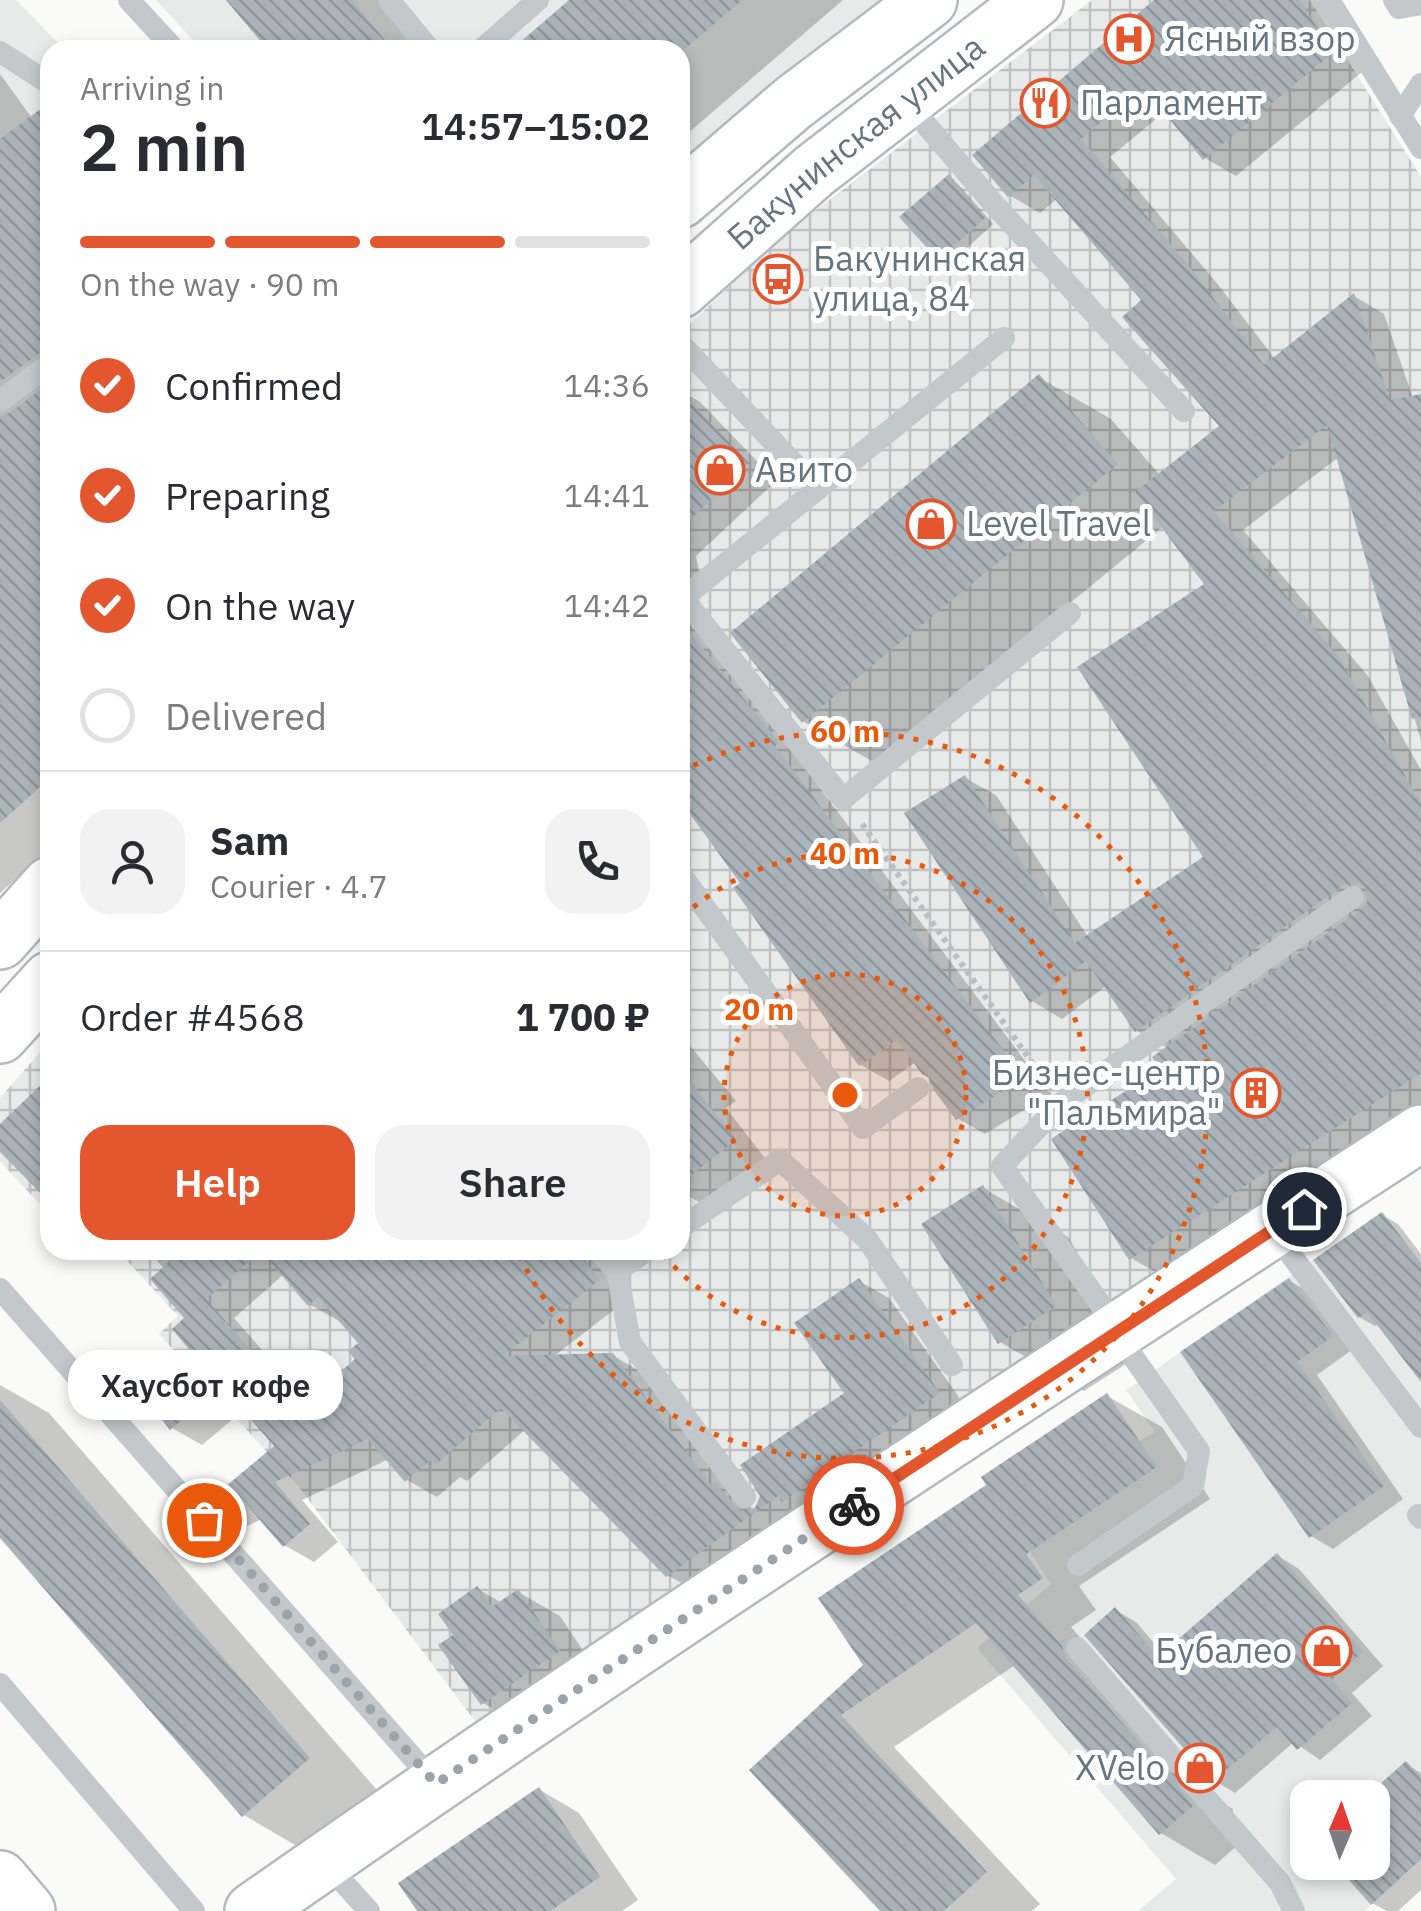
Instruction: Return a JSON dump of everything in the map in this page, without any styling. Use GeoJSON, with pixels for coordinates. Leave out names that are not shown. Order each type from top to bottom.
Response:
{"type":"FeatureCollection","features":[{"type":"Feature","properties":{"kind":"street","name":"Бакунинская улица"},"geometry":{"type":"LineString","coordinates":[[690,191],[792,102],[930,0]]}},
{"type":"Feature","properties":{"kind":"street","name":"Бакунинская улица"},"geometry":{"type":"LineString","coordinates":[[690,281],[814,171],[1034,0]]}},
{"type":"Feature","properties":{"kind":"street"},"geometry":{"type":"LineString","coordinates":[[0,942],[40,896]]}},
{"type":"Feature","properties":{"kind":"street"},"geometry":{"type":"LineString","coordinates":[[0,1035],[40,991]]}},
{"type":"Feature","properties":{"kind":"street"},"geometry":{"type":"LineString","coordinates":[[253,1911],[436,1784],[1116,1330],[1412,1145]]}},
{"type":"Feature","properties":{"kind":"street"},"geometry":{"type":"LineString","coordinates":[[0,1879],[27,1911]]}},
{"type":"Feature","properties":{"kind":"lane"},"geometry":{"type":"LineString","coordinates":[[129,0],[165,40]]}},
{"type":"Feature","properties":{"kind":"lane"},"geometry":{"type":"LineString","coordinates":[[389,0],[422,40]]}},
{"type":"Feature","properties":{"kind":"lane"},"geometry":{"type":"LineString","coordinates":[[492,40],[538,0]]}},
{"type":"Feature","properties":{"kind":"lane"},"geometry":{"type":"LineString","coordinates":[[1329,0],[1421,148]]}},
{"type":"Feature","properties":{"kind":"lane"},"geometry":{"type":"LineString","coordinates":[[1394,0],[1398,8],[1421,4]]}},
{"type":"Feature","properties":{"kind":"lane"},"geometry":{"type":"LineString","coordinates":[[0,52],[40,78]]}},
{"type":"Feature","properties":{"kind":"lane"},"geometry":{"type":"LineString","coordinates":[[1400,116],[1421,84]]}},
{"type":"Feature","properties":{"kind":"lane"},"geometry":{"type":"LineString","coordinates":[[904,99],[993,203],[1184,411]]}},
{"type":"Feature","properties":{"kind":"lane"},"geometry":{"type":"LineString","coordinates":[[690,593],[1004,338]]}},
{"type":"Feature","properties":{"kind":"lane"},"geometry":{"type":"LineString","coordinates":[[690,354],[818,489]]}},
{"type":"Feature","properties":{"kind":"lane"},"geometry":{"type":"LineString","coordinates":[[0,401],[40,371]]}},
{"type":"Feature","properties":{"kind":"lane"},"geometry":{"type":"LineString","coordinates":[[690,606],[844,798],[1070,613]]}},
{"type":"Feature","properties":{"kind":"lane"},"geometry":{"type":"LineString","coordinates":[[690,887],[864,1128],[918,1088]]}},
{"type":"Feature","properties":{"kind":"lane"},"geometry":{"type":"LineString","coordinates":[[1078,1565],[1193,1486],[1199,1451],[1002,1166],[1060,1104],[1353,896]]}},
{"type":"Feature","properties":{"kind":"lane"},"geometry":{"type":"LineString","coordinates":[[690,1221],[780,1160],[868,1238],[952,1365]]}},
{"type":"Feature","properties":{"kind":"lane"},"geometry":{"type":"LineString","coordinates":[[1272,1230],[1421,1427]]}},
{"type":"Feature","properties":{"kind":"lane"},"geometry":{"type":"LineString","coordinates":[[606,1260],[616,1272],[630,1342],[745,1497]]}},
{"type":"Feature","properties":{"kind":"lane"},"geometry":{"type":"LineString","coordinates":[[616,1272],[633,1260]]}},
{"type":"Feature","properties":{"kind":"lane"},"geometry":{"type":"LineString","coordinates":[[0,1289],[436,1784]]}},
{"type":"Feature","properties":{"kind":"lane"},"geometry":{"type":"LineString","coordinates":[[1077,1648],[1175,1761]]}},
{"type":"Feature","properties":{"kind":"lane"},"geometry":{"type":"LineString","coordinates":[[0,1684],[194,1911]]}},
{"type":"Feature","properties":{"kind":"lane"},"geometry":{"type":"LineString","coordinates":[[1192,1782],[1280,1882],[1294,1911]]}},
{"type":"Feature","properties":{"kind":"lane"},"geometry":{"type":"LineString","coordinates":[[324,1861],[369,1911]]}},
{"type":"Feature","properties":{"kind":"path"},"geometry":{"type":"LineString","coordinates":[[882,850],[1030,1058]]}},
{"type":"Feature","properties":{"kind":"shaded area"},"geometry":{"type":"Polygon","coordinates":[[[0,0],[16,0],[55,40],[40,40],[40,467],[0,486],[0,0]]]}},
{"type":"Feature","properties":{"kind":"shaded area"},"geometry":{"type":"Polygon","coordinates":[[[156,0],[886,0],[690,163],[690,40],[193,40],[156,0]]]}},
{"type":"Feature","properties":{"kind":"shaded area"},"geometry":{"type":"Polygon","coordinates":[[[1092,0],[1310,0],[1421,177],[1421,1108],[481,1729],[299,1487],[159,1334],[178,1316],[126,1260],[690,1260],[690,324],[790,230],[1092,0]]]}},
{"type":"Feature","properties":{"kind":"shaded area"},"geometry":{"type":"Polygon","coordinates":[[[40,1052],[40,1204],[0,1161],[0,1098],[40,1052]]]}},
{"type":"Feature","properties":{"kind":"shaded area"},"geometry":{"type":"Polygon","coordinates":[[[1382,1212],[1421,1263],[1421,1859],[1364,1911],[1138,1911],[1176,1879],[977,1648],[1051,1584],[981,1477],[1107,1393],[1139,1441],[1155,1432],[1126,1390],[1382,1212]]]}},
{"type":"Feature","properties":{"kind":"building"},"geometry":{"type":"Polygon","coordinates":[[[226,0],[352,0],[385,40],[260,40],[226,0]]]}},
{"type":"Feature","properties":{"kind":"building"},"geometry":{"type":"Polygon","coordinates":[[[569,0],[742,0],[690,45],[690,40],[523,40],[569,0]]]}},
{"type":"Feature","properties":{"kind":"building"},"geometry":{"type":"Polygon","coordinates":[[[1154,0],[1300,0],[1333,53],[1203,160],[1143,87],[1081,139],[1189,266],[1264,365],[1354,293],[1390,400],[1421,394],[1421,717],[1412,719],[1327,425],[1214,511],[1338,656],[1421,804],[1421,1073],[1129,1260],[1051,1139],[1160,1069],[1152,1057],[1362,909],[1367,902],[1366,889],[1358,883],[1344,885],[1135,1032],[1086,961],[1030,1003],[904,813],[965,775],[1075,943],[1203,857],[1077,667],[1204,584],[1135,492],[1219,426],[1122,317],[1141,300],[1034,175],[1008,197],[972,155],[1154,0]]]}},
{"type":"Feature","properties":{"kind":"building"},"geometry":{"type":"Polygon","coordinates":[[[40,109],[40,353],[0,382],[0,139],[40,109]]]}},
{"type":"Feature","properties":{"kind":"building"},"geometry":{"type":"Polygon","coordinates":[[[949,174],[985,218],[938,260],[899,217],[949,174]]]}},
{"type":"Feature","properties":{"kind":"building"},"geometry":{"type":"Polygon","coordinates":[[[1039,374],[1118,464],[802,723],[730,633],[1039,374]]]}},
{"type":"Feature","properties":{"kind":"building"},"geometry":{"type":"Polygon","coordinates":[[[40,390],[40,787],[0,823],[0,416],[40,390]]]}},
{"type":"Feature","properties":{"kind":"building"},"geometry":{"type":"Polygon","coordinates":[[[690,401],[749,463],[690,519],[690,401]]]}},
{"type":"Feature","properties":{"kind":"building"},"geometry":{"type":"Polygon","coordinates":[[[690,632],[779,742],[775,746],[1024,1078],[956,1120],[929,1078],[897,1040],[859,1066],[733,888],[740,883],[690,814],[690,632]]]}},
{"type":"Feature","properties":{"kind":"building"},"geometry":{"type":"Polygon","coordinates":[[[690,1081],[736,1140],[690,1176],[690,1081]]]}},
{"type":"Feature","properties":{"kind":"building"},"geometry":{"type":"Polygon","coordinates":[[[40,1086],[40,1193],[0,1152],[0,1124],[40,1086]]]}},
{"type":"Feature","properties":{"kind":"building"},"geometry":{"type":"Polygon","coordinates":[[[983,1185],[1056,1306],[998,1344],[921,1224],[983,1185]]]}},
{"type":"Feature","properties":{"kind":"building"},"geometry":{"type":"Polygon","coordinates":[[[1382,1212],[1421,1263],[1421,1382],[1367,1312],[1358,1318],[1313,1260],[1382,1212]]]}},
{"type":"Feature","properties":{"kind":"building"},"geometry":{"type":"Polygon","coordinates":[[[171,1260],[251,1260],[206,1299],[301,1407],[355,1359],[348,1351],[358,1343],[318,1297],[308,1306],[269,1260],[585,1260],[600,1280],[503,1356],[613,1353],[711,1485],[715,1482],[740,1511],[755,1508],[760,1496],[740,1465],[844,1393],[794,1323],[859,1278],[940,1393],[782,1502],[778,1496],[666,1577],[501,1408],[435,1465],[431,1460],[405,1482],[368,1439],[275,1482],[310,1524],[283,1547],[241,1498],[215,1510],[207,1502],[274,1446],[222,1386],[170,1430],[143,1396],[193,1354],[172,1329],[184,1318],[150,1279],[171,1260]]]}},
{"type":"Feature","properties":{"kind":"building"},"geometry":{"type":"Polygon","coordinates":[[[1289,1278],[1333,1336],[1297,1362],[1384,1486],[1309,1538],[1180,1352],[1289,1278]]]}},
{"type":"Feature","properties":{"kind":"building"},"geometry":{"type":"Polygon","coordinates":[[[1107,1393],[1157,1467],[1026,1554],[1043,1578],[1018,1595],[1062,1646],[1066,1658],[1164,1771],[1179,1775],[1178,1786],[1193,1806],[1159,1835],[976,1623],[841,1715],[987,1872],[944,1911],[880,1911],[749,1770],[863,1665],[818,1598],[986,1485],[981,1477],[1107,1393]]]}},
{"type":"Feature","properties":{"kind":"building"},"geometry":{"type":"Polygon","coordinates":[[[0,1400],[310,1758],[242,1817],[0,1538],[0,1400]]]}},
{"type":"Feature","properties":{"kind":"building"},"geometry":{"type":"Polygon","coordinates":[[[1277,1553],[1363,1652],[1332,1680],[1352,1703],[1297,1750],[1277,1727],[1212,1782],[1198,1768],[1188,1768],[1190,1759],[1186,1751],[1084,1635],[1115,1607],[1158,1657],[1277,1553]]]}},
{"type":"Feature","properties":{"kind":"building"},"geometry":{"type":"Polygon","coordinates":[[[477,1586],[492,1607],[518,1589],[560,1651],[481,1705],[438,1645],[453,1635],[438,1614],[477,1586]]]}},
{"type":"Feature","properties":{"kind":"building"},"geometry":{"type":"Polygon","coordinates":[[[1406,1761],[1421,1777],[1421,1859],[1371,1905],[1349,1880],[1390,1880],[1390,1780],[1384,1780],[1406,1761]]]}},
{"type":"Feature","properties":{"kind":"building"},"geometry":{"type":"Polygon","coordinates":[[[539,1787],[600,1877],[550,1911],[417,1911],[398,1883],[539,1787]]]}},
{"type":"Feature","properties":{"kind":"way so far"},"geometry":{"type":"LineString","coordinates":[[204,1520],[436,1784],[854,1505]]}},
{"type":"Feature","properties":{"kind":"place","name":"Ясный взор"},"geometry":{"type":"Point","coordinates":[1129,39]}},
{"type":"Feature","properties":{"kind":"place","name":"Парламент"},"geometry":{"type":"Point","coordinates":[1045,103]}},
{"type":"Feature","properties":{"kind":"place","name":"Бакунинская улица, 84"},"geometry":{"type":"Point","coordinates":[778,279]}},
{"type":"Feature","properties":{"kind":"place","name":"Авито"},"geometry":{"type":"Point","coordinates":[720,470]}},
{"type":"Feature","properties":{"kind":"place","name":"Level Travel"},"geometry":{"type":"Point","coordinates":[931,524]}},
{"type":"Feature","properties":{"kind":"place","name":"Бизнес-центр \"Пальмира\""},"geometry":{"type":"Point","coordinates":[1256,1093]}},
{"type":"Feature","properties":{"kind":"place","name":"Хаусбот кофе"},"geometry":{"type":"Point","coordinates":[204,1520]}},
{"type":"Feature","properties":{"kind":"place","name":"Бубалео"},"geometry":{"type":"Point","coordinates":[1327,1651]}},
{"type":"Feature","properties":{"kind":"place","name":"XVelo"},"geometry":{"type":"Point","coordinates":[1200,1768]}},
{"type":"Feature","properties":{"kind":"route"},"geometry":{"type":"LineString","coordinates":[[854,1505],[1304,1209]]}}]}
